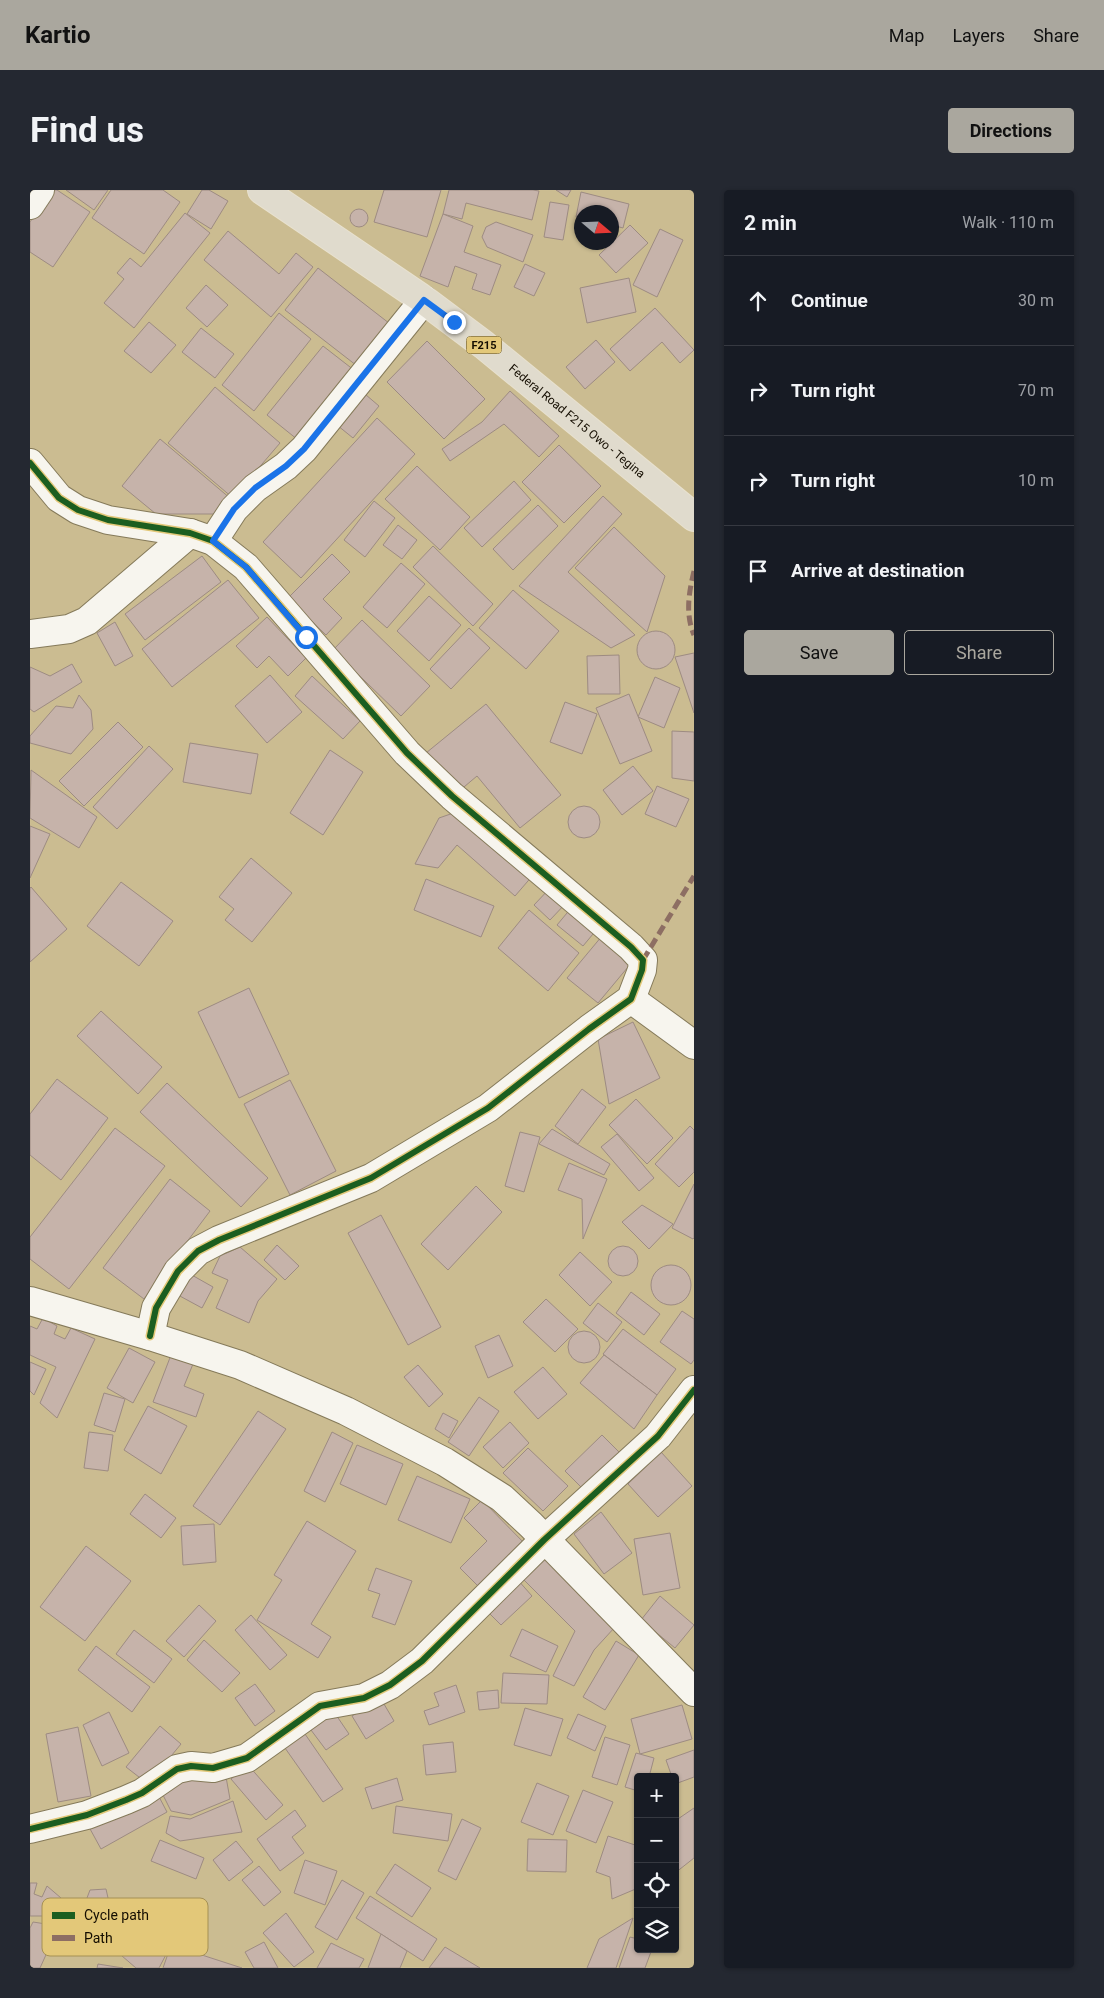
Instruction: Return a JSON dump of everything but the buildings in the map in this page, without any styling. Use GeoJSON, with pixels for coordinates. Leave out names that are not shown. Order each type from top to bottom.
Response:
{"type":"FeatureCollection","features":[{"type":"Feature","properties":{"kind":"main road","name":"Federal Road F215 Owo - Tegina"},"geometry":{"type":"LineString","coordinates":[[262,190],[424,300],[484,345],[694,516]]}},
{"type":"Feature","properties":{"kind":"street"},"geometry":{"type":"LineString","coordinates":[[30,205],[40,190]]}},
{"type":"Feature","properties":{"kind":"street"},"geometry":{"type":"LineString","coordinates":[[30,634],[69,629],[88,621],[202,537],[255,488],[286,466],[304,449],[424,300]]}},
{"type":"Feature","properties":{"kind":"street"},"geometry":{"type":"LineString","coordinates":[[30,463],[59,498],[78,510],[108,520],[202,537],[246,567],[407,753],[452,796],[631,947],[642,960],[642,970],[631,1000],[589,1029],[488,1108],[371,1178],[219,1240],[198,1251],[178,1271],[156,1308],[150,1336]]}},
{"type":"Feature","properties":{"kind":"street"},"geometry":{"type":"LineString","coordinates":[[631,1000],[694,1045]]}},
{"type":"Feature","properties":{"kind":"street"},"geometry":{"type":"LineString","coordinates":[[30,1302],[240,1364],[346,1411],[445,1462],[502,1498],[531,1525],[694,1692]]}},
{"type":"Feature","properties":{"kind":"street"},"geometry":{"type":"LineString","coordinates":[[30,1829],[87,1815],[126,1800],[142,1793],[178,1769],[191,1766],[213,1768],[247,1758],[320,1706],[364,1698],[390,1684],[422,1661],[544,1540],[658,1436],[694,1390]]}},
{"type":"Feature","properties":{"kind":"marked path"},"geometry":{"type":"LineString","coordinates":[[694,571],[689,595],[689,611],[694,635]]}},
{"type":"Feature","properties":{"kind":"marked path"},"geometry":{"type":"LineString","coordinates":[[643,960],[694,876]]}},
{"type":"Feature","properties":{"kind":"cycle path"},"geometry":{"type":"LineString","coordinates":[[30,463],[59,498],[78,510],[108,520],[190,533],[213,541],[246,567],[407,753],[452,796],[631,947],[643,960],[642,970],[631,999],[589,1029],[488,1108],[371,1178],[219,1240],[198,1251],[178,1271],[156,1308],[150,1336]]}},
{"type":"Feature","properties":{"kind":"cycle path"},"geometry":{"type":"LineString","coordinates":[[30,1829],[87,1815],[126,1800],[142,1793],[177,1769],[191,1766],[213,1768],[247,1758],[320,1706],[364,1698],[390,1685],[422,1661],[544,1540],[658,1436],[694,1390]]}},
{"type":"Feature","properties":{"kind":"route"},"geometry":{"type":"LineString","coordinates":[[306,637],[246,567],[213,541],[234,509],[255,488],[286,466],[304,449],[424,300],[454,322]]}}]}
